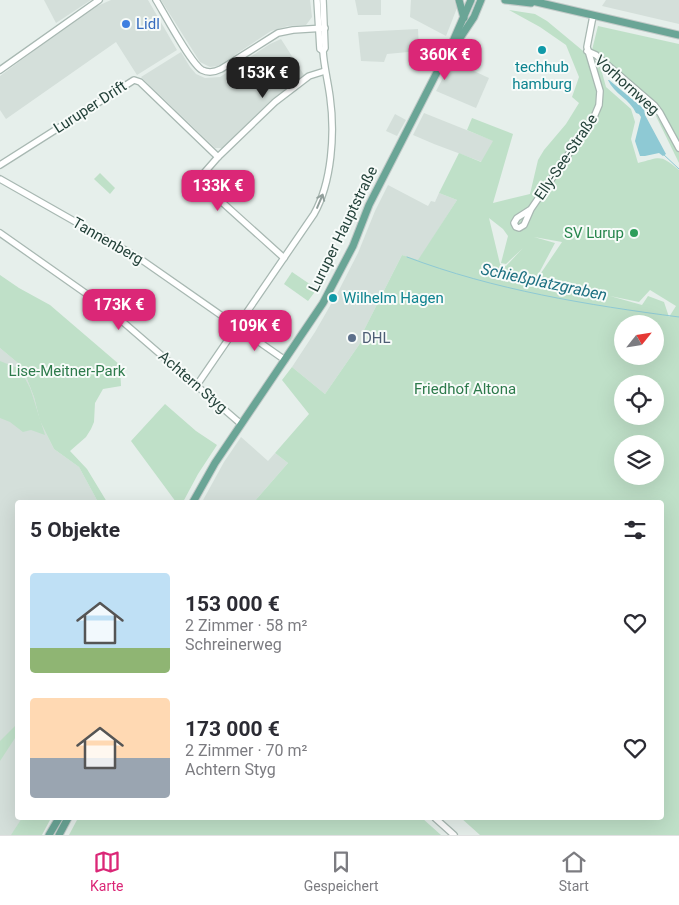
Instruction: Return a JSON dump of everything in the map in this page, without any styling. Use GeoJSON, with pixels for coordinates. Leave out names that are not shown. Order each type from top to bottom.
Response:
{"type":"FeatureCollection","features":[{"type":"Feature","properties":{"kind":"main road"},"geometry":{"type":"LineString","coordinates":[[459,0],[464,18]]}},
{"type":"Feature","properties":{"kind":"main road","name":"Luruper Hauptstraße"},"geometry":{"type":"LineString","coordinates":[[442,63],[474,17],[481,0]]}},
{"type":"Feature","properties":{"kind":"main road"},"geometry":{"type":"LineString","coordinates":[[505,0],[537,3]]}},
{"type":"Feature","properties":{"kind":"main road"},"geometry":{"type":"LineString","coordinates":[[528,0],[679,35]]}},
{"type":"Feature","properties":{"kind":"main road","name":"Luruper Hauptstraße"},"geometry":{"type":"LineString","coordinates":[[194,500],[215,463],[323,303],[347,257],[369,205],[472,1]]}},
{"type":"Feature","properties":{"kind":"main road"},"geometry":{"type":"LineString","coordinates":[[49,835],[58,820]]}},
{"type":"Feature","properties":{"kind":"main road"},"geometry":{"type":"LineString","coordinates":[[59,835],[67,820]]}},
{"type":"Feature","properties":{"kind":"street"},"geometry":{"type":"LineString","coordinates":[[0,70],[99,0]]}},
{"type":"Feature","properties":{"kind":"street"},"geometry":{"type":"LineString","coordinates":[[156,0],[195,64],[207,72],[221,69],[278,33],[321,28]]}},
{"type":"Feature","properties":{"kind":"street"},"geometry":{"type":"LineString","coordinates":[[196,385],[318,206],[328,178],[331,119],[330,96],[325,71],[323,51],[325,48],[317,0]]}},
{"type":"Feature","properties":{"kind":"street"},"geometry":{"type":"LineString","coordinates":[[321,28],[323,0]]}},
{"type":"Feature","properties":{"kind":"street","name":"Elly-See-Straße"},"geometry":{"type":"LineString","coordinates":[[531,209],[594,117],[599,105],[600,91],[598,80],[588,50],[593,16]]}},
{"type":"Feature","properties":{"kind":"street","name":"Vorhornweg"},"geometry":{"type":"LineString","coordinates":[[588,50],[654,105],[679,148]]}},
{"type":"Feature","properties":{"kind":"street"},"geometry":{"type":"LineString","coordinates":[[284,258],[201,182],[201,176],[218,156],[287,92],[309,76],[325,71]]}},
{"type":"Feature","properties":{"kind":"street","name":"Luruper Drift"},"geometry":{"type":"LineString","coordinates":[[0,165],[134,80],[140,82],[218,156]]}},
{"type":"Feature","properties":{"kind":"street","name":"Tannenberg"},"geometry":{"type":"LineString","coordinates":[[0,179],[139,258],[285,360]]}},
{"type":"Feature","properties":{"kind":"street","name":"Achtern Styg"},"geometry":{"type":"LineString","coordinates":[[0,233],[108,309],[241,424]]}},
{"type":"Feature","properties":{"kind":"street"},"geometry":{"type":"LineString","coordinates":[[437,820],[454,835]]}},
{"type":"Feature","properties":{"kind":"shaded area"},"geometry":{"type":"Polygon","coordinates":[[[44,0],[91,0],[56,23],[44,0]]]}},
{"type":"Feature","properties":{"kind":"shaded area"},"geometry":{"type":"Polygon","coordinates":[[[111,0],[148,0],[177,50],[137,75],[116,42],[6,119],[0,110],[0,76],[75,20],[95,7],[111,0]]]}},
{"type":"Feature","properties":{"kind":"shaded area"},"geometry":{"type":"Polygon","coordinates":[[[161,0],[310,0],[312,17],[306,25],[288,26],[271,31],[218,66],[210,67],[200,62],[161,0]]]}},
{"type":"Feature","properties":{"kind":"shaded area"},"geometry":{"type":"Polygon","coordinates":[[[355,0],[381,0],[381,15],[358,15],[355,0]]]}},
{"type":"Feature","properties":{"kind":"shaded area"},"geometry":{"type":"Polygon","coordinates":[[[411,0],[454,0],[457,8],[446,36],[410,17],[411,0]]]}},
{"type":"Feature","properties":{"kind":"shaded area"},"geometry":{"type":"Polygon","coordinates":[[[606,0],[679,0],[679,24],[602,6],[606,0]]]}},
{"type":"Feature","properties":{"kind":"shaded area"},"geometry":{"type":"Polygon","coordinates":[[[418,29],[419,51],[387,54],[384,62],[361,61],[358,32],[418,29]]]}},
{"type":"Feature","properties":{"kind":"shaded area"},"geometry":{"type":"Polygon","coordinates":[[[281,39],[304,75],[270,101],[222,148],[215,148],[141,77],[181,52],[196,74],[205,78],[220,77],[270,44],[281,39]]]}},
{"type":"Feature","properties":{"kind":"shaded area"},"geometry":{"type":"Polygon","coordinates":[[[452,61],[489,78],[476,108],[436,91],[452,61]]]}},
{"type":"Feature","properties":{"kind":"shaded area"},"geometry":{"type":"Polygon","coordinates":[[[424,113],[494,141],[482,162],[413,135],[424,113]]]}},
{"type":"Feature","properties":{"kind":"shaded area"},"geometry":{"type":"Polygon","coordinates":[[[395,114],[406,120],[397,136],[386,131],[395,114]]]}},
{"type":"Feature","properties":{"kind":"shaded area"},"geometry":{"type":"Polygon","coordinates":[[[388,185],[428,206],[431,201],[435,202],[439,193],[457,200],[418,261],[402,255],[362,334],[363,339],[325,394],[292,367],[338,292],[358,253],[388,185]]]}},
{"type":"Feature","properties":{"kind":"shaded area"},"geometry":{"type":"Polygon","coordinates":[[[0,348],[18,363],[25,374],[34,397],[40,421],[54,449],[79,467],[97,500],[15,500],[15,820],[42,820],[33,835],[0,835],[0,348]]]}},
{"type":"Feature","properties":{"kind":"shaded area"},"geometry":{"type":"Polygon","coordinates":[[[241,437],[268,461],[275,453],[288,463],[256,500],[203,500],[224,462],[241,437]]]}},
{"type":"Feature","properties":{"kind":"green space","name":"Friedhof Altona"},"geometry":{"type":"Polygon","coordinates":[[[509,10],[535,14],[547,21],[600,65],[606,87],[631,109],[635,122],[631,139],[638,163],[660,158],[668,161],[679,170],[679,835],[480,835],[463,820],[664,820],[664,500],[256,500],[288,463],[275,453],[309,414],[282,380],[292,367],[325,394],[363,339],[362,334],[402,255],[418,260],[457,200],[439,193],[459,153],[481,162],[493,141],[467,130],[472,118],[513,134],[493,203],[530,194],[538,160],[566,124],[579,103],[572,97],[579,77],[566,45],[540,27],[509,10]],[[489,218],[500,264],[506,266],[523,248],[506,264],[501,263],[508,236],[503,229],[489,218]],[[534,237],[555,243],[539,273],[542,277],[541,273],[562,242],[534,237]],[[650,290],[639,302],[610,296],[642,305],[648,296],[664,302],[669,317],[676,306],[650,290]]]}},
{"type":"Feature","properties":{"kind":"green space"},"geometry":{"type":"Polygon","coordinates":[[[598,26],[679,44],[679,145],[663,114],[620,72],[592,50],[598,26]]]}},
{"type":"Feature","properties":{"kind":"green space"},"geometry":{"type":"Polygon","coordinates":[[[652,108],[679,152],[679,163],[652,108]]]}},
{"type":"Feature","properties":{"kind":"green space"},"geometry":{"type":"Polygon","coordinates":[[[100,173],[115,188],[110,194],[94,179],[100,173]]]}},
{"type":"Feature","properties":{"kind":"green space"},"geometry":{"type":"Polygon","coordinates":[[[292,272],[317,289],[308,301],[284,284],[292,272]]]}},
{"type":"Feature","properties":{"kind":"green space","name":"Lise-Meitner-Park"},"geometry":{"type":"Polygon","coordinates":[[[0,275],[50,305],[120,365],[121,386],[103,389],[95,403],[94,422],[91,429],[86,437],[70,451],[87,469],[106,500],[97,500],[79,467],[54,449],[40,421],[34,397],[25,374],[18,363],[0,348],[0,275]]]}},
{"type":"Feature","properties":{"kind":"green space"},"geometry":{"type":"Polygon","coordinates":[[[0,361],[20,369],[30,388],[45,435],[31,430],[23,432],[10,422],[0,418],[0,361]]]}},
{"type":"Feature","properties":{"kind":"green space"},"geometry":{"type":"Polygon","coordinates":[[[165,404],[196,431],[217,445],[184,500],[175,500],[131,441],[165,404]]]}},
{"type":"Feature","properties":{"kind":"green space"},"geometry":{"type":"Polygon","coordinates":[[[15,726],[15,738],[0,761],[0,741],[15,726]]]}},
{"type":"Feature","properties":{"kind":"green space"},"geometry":{"type":"Polygon","coordinates":[[[21,820],[50,820],[42,835],[11,835],[21,820]]]}},
{"type":"Feature","properties":{"kind":"green space"},"geometry":{"type":"Polygon","coordinates":[[[77,820],[424,820],[441,835],[69,835],[77,820]]]}},
{"type":"Feature","properties":{"kind":"water"},"geometry":{"type":"Polygon","coordinates":[[[608,80],[644,109],[645,115],[666,154],[663,156],[659,153],[640,156],[635,141],[641,117],[614,89],[608,80]]]}},
{"type":"Feature","properties":{"kind":"waterway"},"geometry":{"type":"LineString","coordinates":[[663,154],[679,169]]}},
{"type":"Feature","properties":{"kind":"waterway","name":"Schießplatzgraben"},"geometry":{"type":"LineString","coordinates":[[407,257],[473,279],[541,295],[679,317]]}},
{"type":"Feature","properties":{"kind":"place","name":"Lidl"},"geometry":{"type":"Point","coordinates":[126,24]}},
{"type":"Feature","properties":{"kind":"place","name":"techhub hamburg"},"geometry":{"type":"Point","coordinates":[542,50]}},
{"type":"Feature","properties":{"kind":"place","name":"SV Lurup"},"geometry":{"type":"Point","coordinates":[634,233]}},
{"type":"Feature","properties":{"kind":"place","name":"Wilhelm Hagen"},"geometry":{"type":"Point","coordinates":[333,298]}},
{"type":"Feature","properties":{"kind":"place","name":"DHL"},"geometry":{"type":"Point","coordinates":[352,338]}}]}
